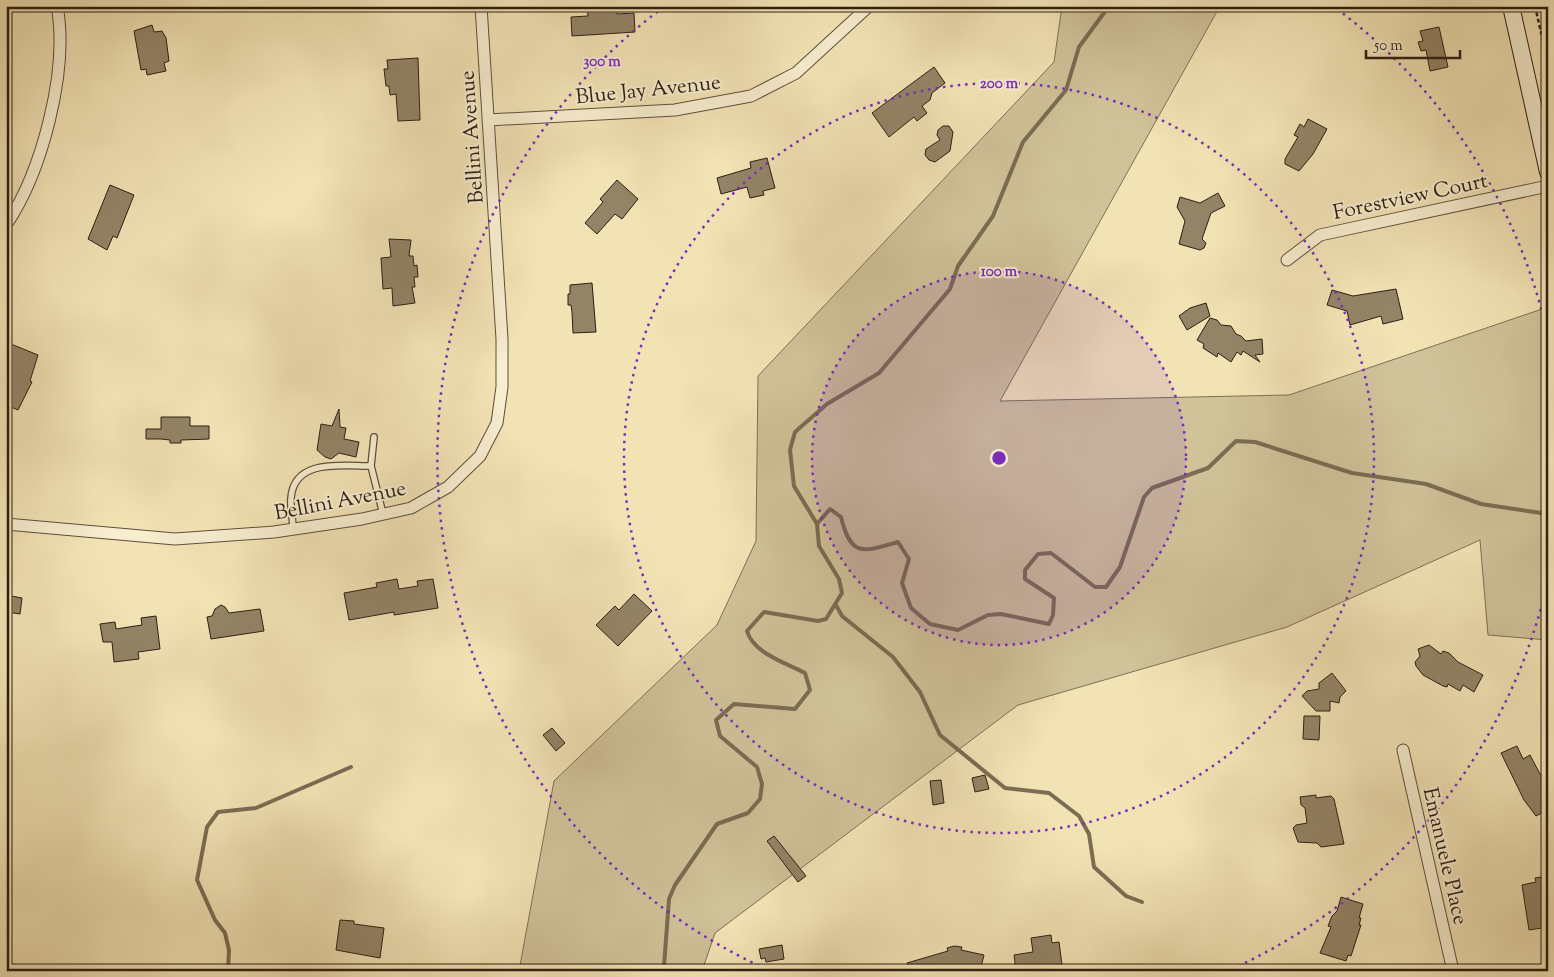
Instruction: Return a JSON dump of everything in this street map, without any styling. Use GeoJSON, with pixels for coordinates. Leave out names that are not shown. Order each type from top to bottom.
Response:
{"type":"FeatureCollection","features":[{"type":"Feature","properties":{"kind":"main road"},"geometry":{"type":"LineString","coordinates":[[1512,6],[1548,172]]}},
{"type":"Feature","properties":{"kind":"street"},"geometry":{"type":"LineString","coordinates":[[6,225],[17,209],[41,152],[56,89],[59,20],[57,6]]}},
{"type":"Feature","properties":{"kind":"street","name":"Bellini Avenue"},"geometry":{"type":"LineString","coordinates":[[6,524],[175,539],[293,529],[411,508],[448,487],[480,456],[497,423],[502,386],[502,338],[481,6]]}},
{"type":"Feature","properties":{"kind":"street","name":"Blue Jay Avenue"},"geometry":{"type":"LineString","coordinates":[[488,120],[675,110],[751,96],[796,72],[869,6]]}},
{"type":"Feature","properties":{"kind":"street","name":"Forestview Court"},"geometry":{"type":"LineString","coordinates":[[1287,260],[1320,235],[1548,186]]}},
{"type":"Feature","properties":{"kind":"street","name":"Emanuele Place"},"geometry":{"type":"LineString","coordinates":[[1403,750],[1453,971]]}},
{"type":"Feature","properties":{"kind":"lane"},"geometry":{"type":"LineString","coordinates":[[374,437],[371,466],[383,514]]}},
{"type":"Feature","properties":{"kind":"lane"},"geometry":{"type":"LineString","coordinates":[[293,529],[291,498],[294,486],[302,476],[317,466],[371,466]]}},
{"type":"Feature","properties":{"kind":"path"},"geometry":{"type":"LineString","coordinates":[[1535,6],[1548,63]]}},
{"type":"Feature","properties":{"kind":"shaded area"},"geometry":{"type":"Polygon","coordinates":[[[1062,6],[1220,6],[1000,401],[1289,395],[1548,307],[1548,640],[1488,635],[1480,540],[1287,627],[1018,705],[715,933],[702,971],[519,971],[554,781],[717,625],[756,541],[758,376],[1054,62],[1062,6]]]}},
{"type":"Feature","properties":{"kind":"building"},"geometry":{"type":"Polygon","coordinates":[[[587,6],[616,6],[617,14],[634,13],[635,32],[572,36],[571,17],[588,16],[587,6]]]}},
{"type":"Feature","properties":{"kind":"building"},"geometry":{"type":"Polygon","coordinates":[[[152,25],[154,32],[162,31],[166,38],[169,61],[164,63],[166,71],[147,75],[146,69],[141,70],[134,31],[152,25]]]}},
{"type":"Feature","properties":{"kind":"building"},"geometry":{"type":"Polygon","coordinates":[[[1439,27],[1448,67],[1430,71],[1426,50],[1421,51],[1418,42],[1423,41],[1420,31],[1439,27]]]}},
{"type":"Feature","properties":{"kind":"building"},"geometry":{"type":"Polygon","coordinates":[[[418,58],[420,120],[398,121],[396,94],[390,95],[389,86],[386,86],[384,69],[388,69],[387,60],[418,58]]]}},
{"type":"Feature","properties":{"kind":"building"},"geometry":{"type":"Polygon","coordinates":[[[934,67],[945,83],[932,93],[930,100],[922,106],[927,113],[917,121],[914,117],[889,137],[872,113],[934,67]]]}},
{"type":"Feature","properties":{"kind":"building"},"geometry":{"type":"Polygon","coordinates":[[[1308,119],[1327,129],[1313,154],[1299,171],[1285,164],[1285,159],[1298,137],[1294,135],[1300,124],[1304,127],[1308,119]]]}},
{"type":"Feature","properties":{"kind":"building"},"geometry":{"type":"Polygon","coordinates":[[[943,126],[949,126],[953,132],[950,151],[935,162],[929,160],[925,155],[926,149],[940,140],[937,135],[938,130],[943,126]]]}},
{"type":"Feature","properties":{"kind":"building"},"geometry":{"type":"Polygon","coordinates":[[[767,158],[775,188],[763,191],[764,195],[750,198],[747,187],[721,194],[717,178],[751,168],[750,162],[767,158]]]}},
{"type":"Feature","properties":{"kind":"building"},"geometry":{"type":"Polygon","coordinates":[[[617,180],[638,199],[622,219],[615,214],[597,234],[585,223],[603,202],[600,199],[617,180]]]}},
{"type":"Feature","properties":{"kind":"building"},"geometry":{"type":"Polygon","coordinates":[[[110,185],[134,195],[117,238],[113,236],[107,250],[88,239],[110,185]]]}},
{"type":"Feature","properties":{"kind":"building"},"geometry":{"type":"Polygon","coordinates":[[[1218,193],[1225,206],[1211,213],[1202,239],[1206,243],[1204,248],[1200,250],[1179,244],[1185,221],[1177,207],[1180,197],[1200,203],[1218,193]]]}},
{"type":"Feature","properties":{"kind":"building"},"geometry":{"type":"Polygon","coordinates":[[[389,239],[411,240],[409,256],[413,256],[414,266],[417,265],[418,277],[414,277],[415,287],[412,287],[415,303],[393,306],[392,288],[383,289],[381,258],[391,257],[389,239]]]}},
{"type":"Feature","properties":{"kind":"building"},"geometry":{"type":"Polygon","coordinates":[[[592,283],[596,332],[573,333],[571,305],[568,305],[570,285],[592,283]]]}},
{"type":"Feature","properties":{"kind":"building"},"geometry":{"type":"Polygon","coordinates":[[[1396,289],[1403,319],[1383,324],[1381,316],[1350,325],[1347,311],[1327,305],[1332,290],[1353,296],[1396,289]]]}},
{"type":"Feature","properties":{"kind":"building"},"geometry":{"type":"Polygon","coordinates":[[[1206,303],[1210,316],[1187,330],[1179,316],[1190,308],[1206,303]]]}},
{"type":"Feature","properties":{"kind":"building"},"geometry":{"type":"Polygon","coordinates":[[[1210,318],[1217,320],[1221,325],[1231,326],[1236,334],[1246,341],[1262,339],[1263,354],[1255,355],[1260,362],[1243,351],[1241,355],[1237,352],[1231,362],[1218,353],[1217,357],[1203,348],[1204,344],[1197,340],[1210,318]]]}},
{"type":"Feature","properties":{"kind":"building"},"geometry":{"type":"Polygon","coordinates":[[[11,344],[38,355],[30,381],[32,382],[18,410],[6,405],[6,357],[11,344]]]}},
{"type":"Feature","properties":{"kind":"building"},"geometry":{"type":"Polygon","coordinates":[[[339,409],[340,427],[346,428],[344,439],[359,442],[356,457],[339,453],[331,459],[325,457],[317,450],[321,424],[332,426],[339,409]]]}},
{"type":"Feature","properties":{"kind":"building"},"geometry":{"type":"Polygon","coordinates":[[[161,417],[190,417],[190,426],[209,426],[209,439],[181,440],[181,443],[170,443],[170,440],[146,439],[146,429],[161,429],[161,417]]]}},
{"type":"Feature","properties":{"kind":"building"},"geometry":{"type":"Polygon","coordinates":[[[397,579],[399,589],[418,586],[417,581],[433,579],[438,608],[394,615],[394,612],[349,620],[344,593],[377,587],[376,583],[397,579]]]}},
{"type":"Feature","properties":{"kind":"building"},"geometry":{"type":"Polygon","coordinates":[[[634,594],[652,611],[618,646],[596,625],[615,606],[619,610],[634,594]]]}},
{"type":"Feature","properties":{"kind":"building"},"geometry":{"type":"Polygon","coordinates":[[[6,595],[22,598],[20,614],[6,612],[6,595]]]}},
{"type":"Feature","properties":{"kind":"building"},"geometry":{"type":"Polygon","coordinates":[[[221,605],[229,613],[260,609],[264,631],[211,639],[207,617],[212,616],[215,609],[221,605]]]}},
{"type":"Feature","properties":{"kind":"building"},"geometry":{"type":"Polygon","coordinates":[[[156,616],[160,649],[138,652],[139,659],[114,662],[112,642],[103,642],[100,624],[115,622],[116,629],[142,625],[141,618],[156,616]]]}},
{"type":"Feature","properties":{"kind":"building"},"geometry":{"type":"Polygon","coordinates":[[[1429,645],[1441,654],[1443,651],[1449,653],[1458,662],[1483,675],[1474,692],[1463,685],[1460,691],[1448,684],[1447,687],[1443,686],[1423,675],[1415,662],[1420,656],[1418,649],[1429,645]]]}},
{"type":"Feature","properties":{"kind":"building"},"geometry":{"type":"Polygon","coordinates":[[[1332,673],[1346,691],[1340,697],[1339,703],[1330,701],[1330,711],[1316,711],[1302,696],[1307,691],[1319,689],[1319,683],[1332,673]]]}},
{"type":"Feature","properties":{"kind":"building"},"geometry":{"type":"Polygon","coordinates":[[[1304,716],[1320,716],[1319,740],[1303,739],[1304,716]]]}},
{"type":"Feature","properties":{"kind":"building"},"geometry":{"type":"Polygon","coordinates":[[[552,728],[565,743],[556,751],[543,735],[552,728]]]}},
{"type":"Feature","properties":{"kind":"building"},"geometry":{"type":"Polygon","coordinates":[[[1517,746],[1523,759],[1530,755],[1540,774],[1548,777],[1548,810],[1536,816],[1524,800],[1501,753],[1517,746]]]}},
{"type":"Feature","properties":{"kind":"building"},"geometry":{"type":"Polygon","coordinates":[[[985,775],[989,789],[975,792],[972,778],[985,775]]]}},
{"type":"Feature","properties":{"kind":"building"},"geometry":{"type":"Polygon","coordinates":[[[941,780],[944,803],[933,805],[930,781],[941,780]]]}},
{"type":"Feature","properties":{"kind":"building"},"geometry":{"type":"Polygon","coordinates":[[[1316,795],[1316,798],[1331,796],[1334,799],[1344,844],[1321,847],[1317,843],[1298,842],[1293,828],[1296,825],[1307,823],[1305,808],[1301,805],[1300,797],[1316,795]]]}},
{"type":"Feature","properties":{"kind":"building"},"geometry":{"type":"Polygon","coordinates":[[[774,836],[806,876],[798,882],[767,841],[774,836]]]}},
{"type":"Feature","properties":{"kind":"building"},"geometry":{"type":"Polygon","coordinates":[[[1548,876],[1548,927],[1529,930],[1522,885],[1536,882],[1535,878],[1548,876]]]}},
{"type":"Feature","properties":{"kind":"building"},"geometry":{"type":"Polygon","coordinates":[[[1341,897],[1363,904],[1359,918],[1361,918],[1359,925],[1361,925],[1351,956],[1348,955],[1346,961],[1320,953],[1331,927],[1328,926],[1332,916],[1337,911],[1341,897]]]}},
{"type":"Feature","properties":{"kind":"building"},"geometry":{"type":"Polygon","coordinates":[[[340,920],[354,921],[354,924],[384,928],[380,958],[336,950],[340,920]]]}},
{"type":"Feature","properties":{"kind":"building"},"geometry":{"type":"Polygon","coordinates":[[[1051,935],[1052,943],[1059,942],[1062,965],[1016,970],[1014,955],[1033,952],[1031,938],[1051,935]]]}},
{"type":"Feature","properties":{"kind":"building"},"geometry":{"type":"Polygon","coordinates":[[[782,945],[784,959],[766,962],[765,958],[761,959],[759,949],[782,945]]]}},
{"type":"Feature","properties":{"kind":"building"},"geometry":{"type":"Polygon","coordinates":[[[954,946],[962,947],[961,950],[984,955],[980,971],[910,971],[907,963],[948,951],[947,948],[954,946]]]}},
{"type":"Feature","properties":{"kind":"waterway"},"geometry":{"type":"LineString","coordinates":[[659,971],[664,966],[669,899],[675,885],[717,824],[748,813],[760,799],[762,784],[757,767],[720,736],[716,720],[734,704],[795,709],[810,690],[805,673],[763,651],[750,639],[747,631],[764,612],[818,621],[826,619],[842,593],[839,579],[819,546],[817,524],[794,486],[790,450],[795,432],[827,404],[879,373],[950,289],[958,266],[993,216],[1023,142],[1066,90],[1079,47],[1109,6]]}},
{"type":"Feature","properties":{"kind":"waterway"},"geometry":{"type":"LineString","coordinates":[[817,524],[830,509],[841,517],[849,540],[860,549],[876,548],[898,542],[909,559],[902,583],[911,608],[930,624],[958,630],[988,615],[1001,614],[1049,624],[1053,615],[1054,598],[1025,579],[1025,570],[1038,554],[1051,553],[1095,587],[1106,587],[1120,567],[1144,497],[1152,488],[1208,468],[1236,441],[1255,442],[1352,473],[1426,484],[1481,504],[1548,514]]}},
{"type":"Feature","properties":{"kind":"waterway"},"geometry":{"type":"LineString","coordinates":[[836,605],[842,616],[893,657],[920,692],[940,735],[1005,788],[1049,793],[1079,816],[1089,834],[1094,867],[1126,896],[1142,902]]}},
{"type":"Feature","properties":{"kind":"waterway"},"geometry":{"type":"LineString","coordinates":[[228,971],[229,950],[225,933],[215,920],[197,880],[207,827],[218,812],[256,808],[351,767]]}}]}
